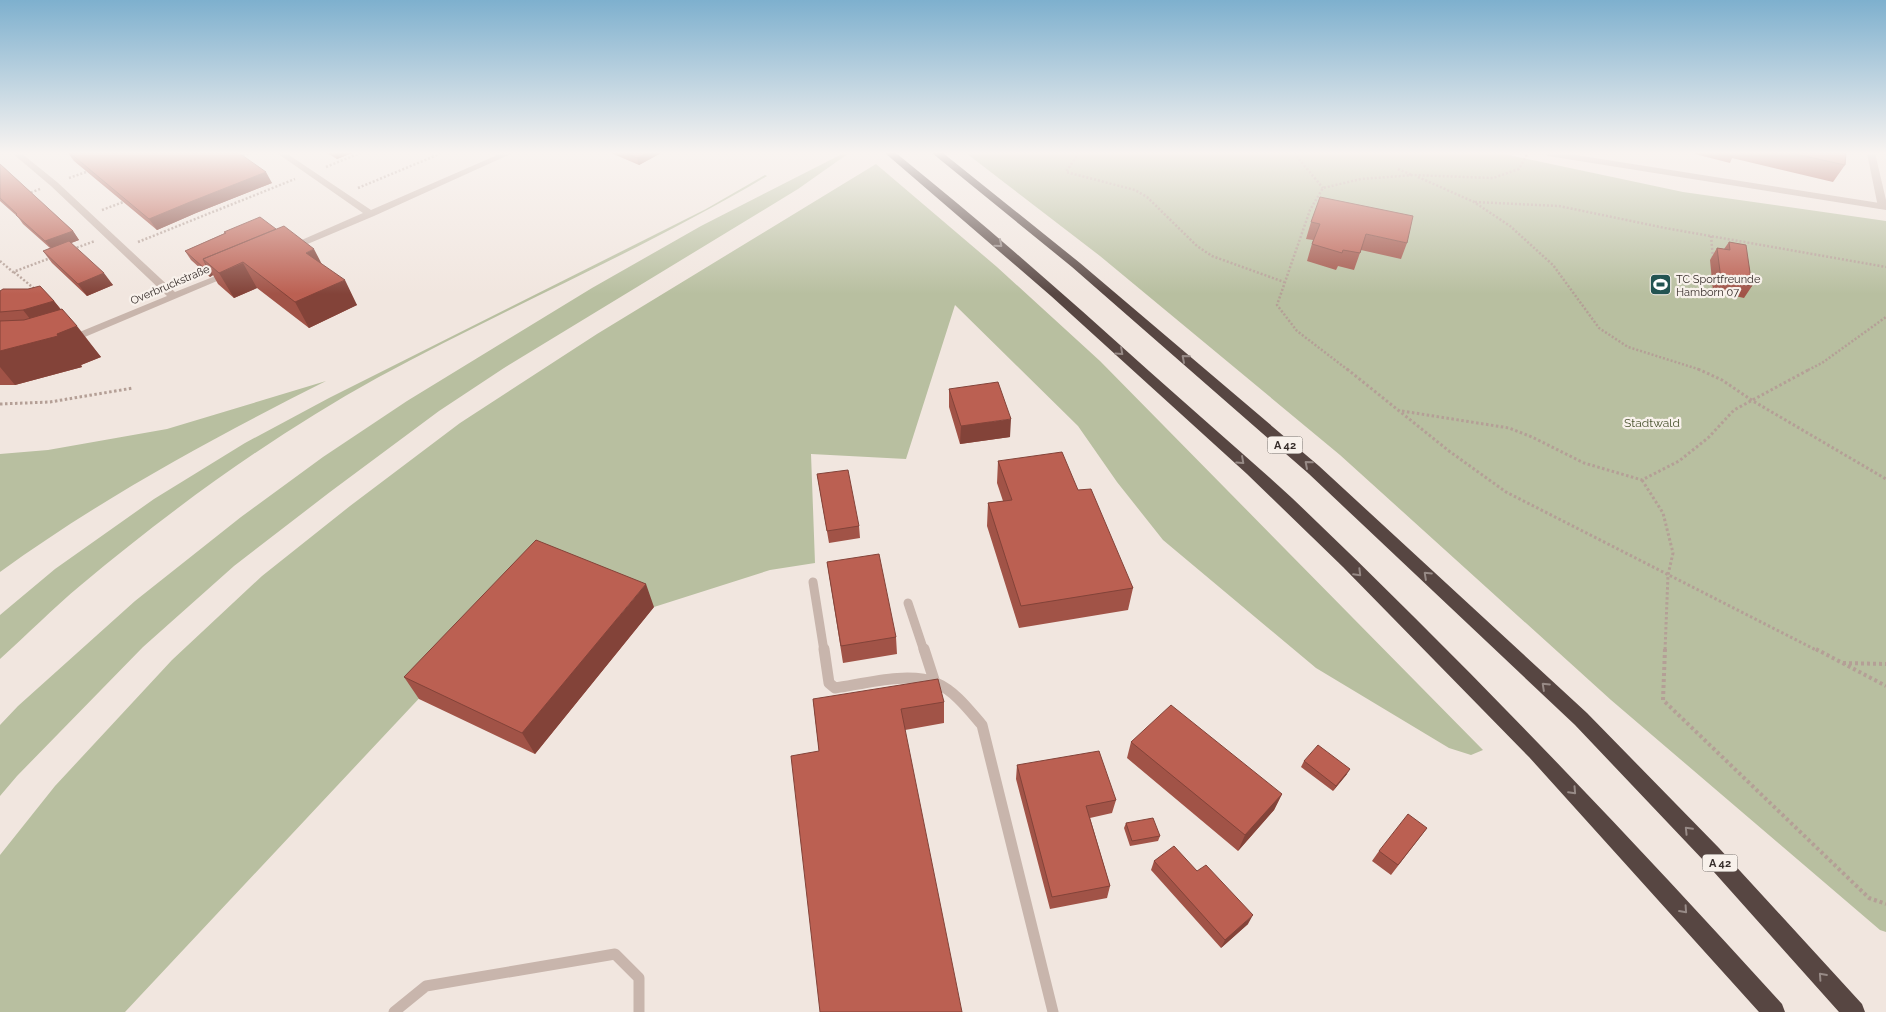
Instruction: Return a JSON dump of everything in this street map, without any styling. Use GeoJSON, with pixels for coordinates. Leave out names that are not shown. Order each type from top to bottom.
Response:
{"type":"FeatureCollection","features":[{"type":"Feature","properties":{"kind":"highway"},"geometry":{"type":"LineString","coordinates":[[949,200],[1038,277],[1285,501],[1540,755],[1668,891],[1774,1012]]}},
{"type":"Feature","properties":{"kind":"highway","name":"A 42"},"geometry":{"type":"LineString","coordinates":[[998,200],[1076,264],[1314,470],[1581,719],[1712,855],[1854,1012]]}},
{"type":"Feature","properties":{"kind":"street"},"geometry":{"type":"LineString","coordinates":[[70,200],[174,297]]}},
{"type":"Feature","properties":{"kind":"street"},"geometry":{"type":"LineString","coordinates":[[351,200],[371,214]]}},
{"type":"Feature","properties":{"kind":"street"},"geometry":{"type":"LineString","coordinates":[[282,252],[402,200]]}},
{"type":"Feature","properties":{"kind":"street"},"geometry":{"type":"LineString","coordinates":[[1843,200],[1885,207]]}},
{"type":"Feature","properties":{"kind":"street","name":"Overbruckstraße"},"geometry":{"type":"LineString","coordinates":[[58,343],[84,335],[237,271]]}},
{"type":"Feature","properties":{"kind":"lane"},"geometry":{"type":"LineString","coordinates":[[813,582],[829,683],[835,688],[922,678],[936,683],[955,696],[982,725],[1053,1012]]}},
{"type":"Feature","properties":{"kind":"lane"},"geometry":{"type":"LineString","coordinates":[[908,602],[936,683]]}},
{"type":"Feature","properties":{"kind":"lane"},"geometry":{"type":"LineString","coordinates":[[394,1012],[426,986],[615,954],[639,978],[639,1012]]}},
{"type":"Feature","properties":{"kind":"path"},"geometry":{"type":"LineString","coordinates":[[88,216],[127,200]]}},
{"type":"Feature","properties":{"kind":"path"},"geometry":{"type":"LineString","coordinates":[[123,248],[243,200]]}},
{"type":"Feature","properties":{"kind":"path"},"geometry":{"type":"LineString","coordinates":[[1150,200],[1197,246],[1212,256],[1284,282]]}},
{"type":"Feature","properties":{"kind":"path"},"geometry":{"type":"LineString","coordinates":[[1316,200],[1310,210],[1277,305],[1297,331],[1401,411],[1449,451],[1506,492],[1886,686]]}},
{"type":"Feature","properties":{"kind":"path"},"geometry":{"type":"LineString","coordinates":[[1470,200],[1510,226],[1553,265],[1599,328],[1628,347],[1698,369],[1722,380],[1753,401],[1886,479]]}},
{"type":"Feature","properties":{"kind":"path"},"geometry":{"type":"LineString","coordinates":[[1474,202],[1559,206],[1711,236],[1886,267]]}},
{"type":"Feature","properties":{"kind":"path"},"geometry":{"type":"LineString","coordinates":[[66,252],[110,236]]}},
{"type":"Feature","properties":{"kind":"path"},"geometry":{"type":"LineString","coordinates":[[1711,236],[1713,258]]}},
{"type":"Feature","properties":{"kind":"path"},"geometry":{"type":"LineString","coordinates":[[13,272],[57,255]]}},
{"type":"Feature","properties":{"kind":"path"},"geometry":{"type":"LineString","coordinates":[[0,261],[36,290]]}},
{"type":"Feature","properties":{"kind":"path"},"geometry":{"type":"LineString","coordinates":[[1642,480],[1679,461],[1708,438],[1734,410],[1822,363],[1886,317]]}},
{"type":"Feature","properties":{"kind":"path"},"geometry":{"type":"LineString","coordinates":[[0,404],[50,402],[133,388]]}},
{"type":"Feature","properties":{"kind":"path"},"geometry":{"type":"LineString","coordinates":[[1401,411],[1509,428],[1532,436],[1584,463],[1642,480],[1663,513],[1673,553],[1668,575],[1663,700],[1869,898],[1886,904]]}},
{"type":"Feature","properties":{"kind":"path"},"geometry":{"type":"LineString","coordinates":[[1842,663],[1886,664]]}},
{"type":"Feature","properties":{"kind":"green space"},"geometry":{"type":"Polygon","coordinates":[[[724,200],[622,254],[425,352],[299,424],[224,474],[151,528],[71,594],[0,659],[0,615],[55,569],[154,499],[245,443],[329,398],[724,200]]]}},
{"type":"Feature","properties":{"kind":"green space"},"geometry":{"type":"Polygon","coordinates":[[[751,200],[780,200],[504,368],[439,411],[330,492],[234,566],[143,647],[17,776],[0,796],[0,725],[18,706],[135,601],[241,517],[323,457],[407,401],[592,288],[701,226],[751,200]]]}},
{"type":"Feature","properties":{"kind":"green space"},"geometry":{"type":"Polygon","coordinates":[[[817,200],[919,200],[997,267],[1100,361],[1483,750],[1471,755],[1449,748],[1316,668],[1163,540],[1117,482],[1078,426],[955,305],[906,459],[811,454],[815,563],[770,570],[654,607],[546,563],[125,1012],[0,1012],[0,855],[55,786],[172,660],[262,576],[350,506],[460,423],[597,334],[817,200]]]}},
{"type":"Feature","properties":{"kind":"green space","name":"Stadtwald"},"geometry":{"type":"Polygon","coordinates":[[[1027,200],[1741,200],[1886,221],[1886,932],[1880,930],[1611,700],[1340,455],[1100,256],[1027,200]]]}},
{"type":"Feature","properties":{"kind":"green space"},"geometry":{"type":"Polygon","coordinates":[[[326,381],[242,424],[118,494],[0,572],[0,454],[48,450],[167,429],[326,381]]]}},
{"type":"Feature","properties":{"kind":"building"},"geometry":{"type":"Polygon","coordinates":[[[2,200],[39,200],[73,231],[45,241],[2,200]]]}},
{"type":"Feature","properties":{"kind":"building"},"geometry":{"type":"Polygon","coordinates":[[[127,200],[194,200],[190,202],[149,219],[127,200]]]}},
{"type":"Feature","properties":{"kind":"building"},"geometry":{"type":"Polygon","coordinates":[[[1319,200],[1336,200],[1413,216],[1407,243],[1366,234],[1360,253],[1343,250],[1342,253],[1312,244],[1320,224],[1311,222],[1319,200]]]}},
{"type":"Feature","properties":{"kind":"building"},"geometry":{"type":"Polygon","coordinates":[[[260,217],[276,229],[203,259],[207,267],[204,268],[185,251],[226,233],[224,232],[260,217]]]}},
{"type":"Feature","properties":{"kind":"building"},"geometry":{"type":"Polygon","coordinates":[[[284,226],[314,249],[306,253],[345,280],[295,302],[243,262],[219,273],[203,259],[284,226]]]}},
{"type":"Feature","properties":{"kind":"building"},"geometry":{"type":"Polygon","coordinates":[[[69,241],[104,273],[78,284],[43,251],[69,241]]]}},
{"type":"Feature","properties":{"kind":"building"},"geometry":{"type":"Polygon","coordinates":[[[1729,242],[1746,245],[1752,286],[1721,279],[1717,248],[1730,250],[1729,242]]]}},
{"type":"Feature","properties":{"kind":"building"},"geometry":{"type":"Polygon","coordinates":[[[40,286],[54,301],[23,310],[0,312],[0,291],[3,289],[28,289],[40,286]]]}},
{"type":"Feature","properties":{"kind":"building"},"geometry":{"type":"Polygon","coordinates":[[[62,309],[77,326],[57,334],[58,336],[0,351],[0,321],[24,320],[62,309]]]}},
{"type":"Feature","properties":{"kind":"building"},"geometry":{"type":"Polygon","coordinates":[[[998,382],[1011,419],[961,426],[949,389],[998,382]]]}},
{"type":"Feature","properties":{"kind":"building"},"geometry":{"type":"Polygon","coordinates":[[[1062,452],[1078,490],[1091,489],[1133,588],[1021,606],[988,503],[1012,500],[998,461],[1062,452]]]}},
{"type":"Feature","properties":{"kind":"building"},"geometry":{"type":"Polygon","coordinates":[[[848,470],[859,526],[827,531],[817,474],[848,470]]]}},
{"type":"Feature","properties":{"kind":"building"},"geometry":{"type":"Polygon","coordinates":[[[536,540],[646,584],[522,733],[404,677],[536,540]]]}},
{"type":"Feature","properties":{"kind":"building"},"geometry":{"type":"Polygon","coordinates":[[[879,554],[896,637],[841,646],[827,562],[879,554]]]}},
{"type":"Feature","properties":{"kind":"building"},"geometry":{"type":"Polygon","coordinates":[[[938,679],[944,702],[901,709],[962,1012],[820,1012],[791,756],[819,751],[813,699],[938,679]]]}},
{"type":"Feature","properties":{"kind":"building"},"geometry":{"type":"Polygon","coordinates":[[[1171,705],[1282,794],[1245,835],[1131,742],[1171,705]]]}},
{"type":"Feature","properties":{"kind":"building"},"geometry":{"type":"Polygon","coordinates":[[[1318,745],[1350,769],[1336,786],[1304,761],[1318,745]]]}},
{"type":"Feature","properties":{"kind":"building"},"geometry":{"type":"Polygon","coordinates":[[[1099,751],[1116,800],[1086,806],[1110,886],[1052,897],[1017,765],[1099,751]]]}},
{"type":"Feature","properties":{"kind":"building"},"geometry":{"type":"Polygon","coordinates":[[[1408,814],[1427,828],[1398,865],[1379,851],[1408,814]]]}},
{"type":"Feature","properties":{"kind":"building"},"geometry":{"type":"Polygon","coordinates":[[[1153,818],[1160,836],[1132,841],[1126,823],[1153,818]]]}},
{"type":"Feature","properties":{"kind":"building"},"geometry":{"type":"Polygon","coordinates":[[[1174,846],[1197,871],[1206,865],[1253,915],[1225,940],[1154,861],[1174,846]]]}},
{"type":"Feature","properties":{"kind":"place","name":"TC Sportfreunde Hamborn 07"},"geometry":{"type":"Point","coordinates":[1660,285]}}]}
